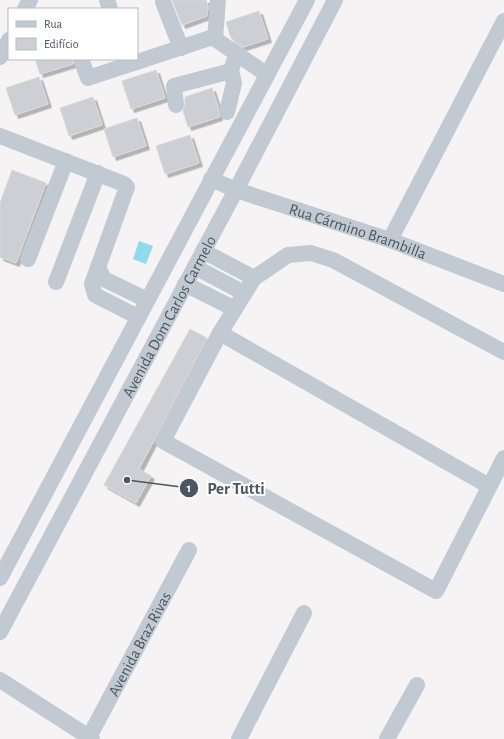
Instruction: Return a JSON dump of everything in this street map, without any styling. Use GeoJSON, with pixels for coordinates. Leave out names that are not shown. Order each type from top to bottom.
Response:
{"type":"FeatureCollection","features":[{"type":"Feature","properties":{"kind":"street"},"geometry":{"type":"LineString","coordinates":[[215,39],[218,0]]}},
{"type":"Feature","properties":{"kind":"street","name":"Avenida Dom Carlos Carmelo"},"geometry":{"type":"LineString","coordinates":[[0,578],[306,0]]}},
{"type":"Feature","properties":{"kind":"street","name":"Avenida Dom Carlos Carmelo"},"geometry":{"type":"LineString","coordinates":[[0,632],[236,190],[335,0]]}},
{"type":"Feature","properties":{"kind":"street"},"geometry":{"type":"LineString","coordinates":[[163,2],[181,48]]}},
{"type":"Feature","properties":{"kind":"street"},"geometry":{"type":"LineString","coordinates":[[390,240],[504,21]]}},
{"type":"Feature","properties":{"kind":"street"},"geometry":{"type":"LineString","coordinates":[[138,58],[181,48],[210,38],[215,39],[266,74]]}},
{"type":"Feature","properties":{"kind":"street"},"geometry":{"type":"LineString","coordinates":[[0,57],[8,42]]}},
{"type":"Feature","properties":{"kind":"street"},"geometry":{"type":"LineString","coordinates":[[227,112],[234,83],[231,71],[235,53]]}},
{"type":"Feature","properties":{"kind":"street"},"geometry":{"type":"LineString","coordinates":[[81,60],[88,78],[110,65],[131,60]]}},
{"type":"Feature","properties":{"kind":"street"},"geometry":{"type":"LineString","coordinates":[[176,105],[174,86],[231,71]]}},
{"type":"Feature","properties":{"kind":"street"},"geometry":{"type":"LineString","coordinates":[[2,141],[66,161],[124,184],[127,187],[92,284],[95,295],[138,317]]}},
{"type":"Feature","properties":{"kind":"street"},"geometry":{"type":"LineString","coordinates":[[28,259],[66,161]]}},
{"type":"Feature","properties":{"kind":"street"},"geometry":{"type":"LineString","coordinates":[[56,282],[98,173]]}},
{"type":"Feature","properties":{"kind":"street","name":"Rua Cármino Brambilla"},"geometry":{"type":"LineString","coordinates":[[211,179],[236,190],[390,240],[504,284]]}},
{"type":"Feature","properties":{"kind":"street"},"geometry":{"type":"LineString","coordinates":[[202,252],[254,278]]}},
{"type":"Feature","properties":{"kind":"street"},"geometry":{"type":"LineString","coordinates":[[504,352],[334,260],[312,253],[288,255],[254,278],[220,334],[164,440],[436,590],[504,458]]}},
{"type":"Feature","properties":{"kind":"street"},"geometry":{"type":"LineString","coordinates":[[195,267],[244,293]]}},
{"type":"Feature","properties":{"kind":"street"},"geometry":{"type":"LineString","coordinates":[[98,268],[104,278],[147,300]]}},
{"type":"Feature","properties":{"kind":"street"},"geometry":{"type":"LineString","coordinates":[[185,284],[234,309]]}},
{"type":"Feature","properties":{"kind":"street"},"geometry":{"type":"LineString","coordinates":[[220,334],[490,486]]}},
{"type":"Feature","properties":{"kind":"street"},"geometry":{"type":"LineString","coordinates":[[60,464],[83,476]]}},
{"type":"Feature","properties":{"kind":"street","name":"Avenida Braz Rivas"},"geometry":{"type":"LineString","coordinates":[[90,738],[189,550]]}},
{"type":"Feature","properties":{"kind":"street"},"geometry":{"type":"LineString","coordinates":[[239,739],[304,614]]}},
{"type":"Feature","properties":{"kind":"street"},"geometry":{"type":"LineString","coordinates":[[0,680],[90,738]]}},
{"type":"Feature","properties":{"kind":"street"},"geometry":{"type":"LineString","coordinates":[[387,739],[418,685]]}},
{"type":"Feature","properties":{"kind":"water"},"geometry":{"type":"Polygon","coordinates":[[[139,241],[153,246],[146,264],[133,259],[139,241]]]}},
{"type":"Feature","properties":{"kind":"building"},"geometry":{"type":"Polygon","coordinates":[[[172,0],[206,0],[208,6],[207,16],[182,25],[172,0]]]}},
{"type":"Feature","properties":{"kind":"building"},"geometry":{"type":"Polygon","coordinates":[[[259,11],[268,39],[243,47],[231,38],[226,22],[259,11]]]}},
{"type":"Feature","properties":{"kind":"building"},"geometry":{"type":"Polygon","coordinates":[[[35,60],[72,60],[73,64],[40,74],[35,60]]]}},
{"type":"Feature","properties":{"kind":"building"},"geometry":{"type":"Polygon","coordinates":[[[156,70],[165,98],[131,109],[122,81],[156,70]]]}},
{"type":"Feature","properties":{"kind":"building"},"geometry":{"type":"Polygon","coordinates":[[[39,77],[48,104],[15,115],[6,88],[39,77]]]}},
{"type":"Feature","properties":{"kind":"building"},"geometry":{"type":"Polygon","coordinates":[[[212,88],[218,107],[219,117],[188,127],[183,111],[185,97],[212,88]]]}},
{"type":"Feature","properties":{"kind":"building"},"geometry":{"type":"Polygon","coordinates":[[[93,97],[102,125],[69,136],[60,108],[93,97]]]}},
{"type":"Feature","properties":{"kind":"building"},"geometry":{"type":"Polygon","coordinates":[[[137,118],[146,146],[113,157],[104,129],[137,118]]]}},
{"type":"Feature","properties":{"kind":"building"},"geometry":{"type":"Polygon","coordinates":[[[190,135],[199,163],[165,174],[156,146],[190,135]]]}},
{"type":"Feature","properties":{"kind":"building"},"geometry":{"type":"Polygon","coordinates":[[[12,170],[46,183],[16,263],[0,257],[0,203],[12,170]]]}},
{"type":"Feature","properties":{"kind":"building"},"geometry":{"type":"Polygon","coordinates":[[[190,329],[207,338],[139,469],[151,476],[136,503],[104,485],[190,329]]]}},
{"type":"Feature","properties":{"kind":"place","name":"Per Tutti"},"geometry":{"type":"Point","coordinates":[127,480]}}]}
